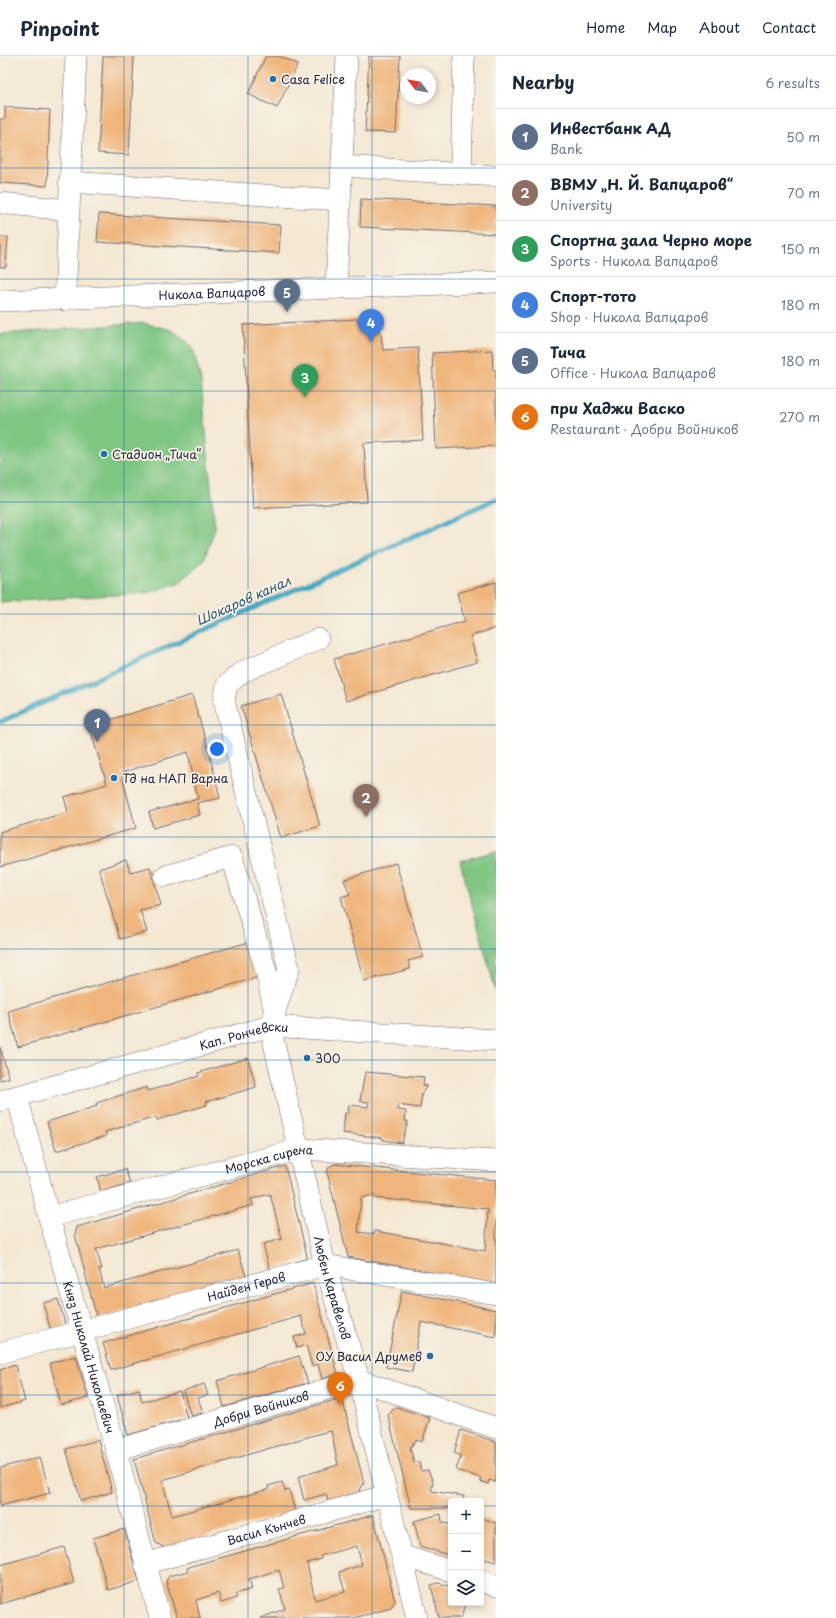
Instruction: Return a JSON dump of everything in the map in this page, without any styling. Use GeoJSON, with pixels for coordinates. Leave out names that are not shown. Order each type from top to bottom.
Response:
{"type":"FeatureCollection","features":[{"type":"Feature","properties":{"kind":"street"},"geometry":{"type":"LineString","coordinates":[[64,300],[76,56]]}},
{"type":"Feature","properties":{"kind":"street"},"geometry":{"type":"LineString","coordinates":[[336,288],[347,56]]}},
{"type":"Feature","properties":{"kind":"street"},"geometry":{"type":"LineString","coordinates":[[461,174],[464,56]]}},
{"type":"Feature","properties":{"kind":"street"},"geometry":{"type":"LineString","coordinates":[[342,166],[496,176]]}},
{"type":"Feature","properties":{"kind":"street"},"geometry":{"type":"LineString","coordinates":[[69,182],[340,200]]}},
{"type":"Feature","properties":{"kind":"street"},"geometry":{"type":"LineString","coordinates":[[0,203],[68,210]]}},
{"type":"Feature","properties":{"kind":"street","name":"Никола Вапцаров"},"geometry":{"type":"LineString","coordinates":[[0,301],[64,300],[496,282]]}},
{"type":"Feature","properties":{"kind":"street"},"geometry":{"type":"LineString","coordinates":[[273,1020],[289,970],[224,700],[227,685],[242,672],[318,639]]}},
{"type":"Feature","properties":{"kind":"street","name":"Любен Каравелов"},"geometry":{"type":"LineString","coordinates":[[165,876],[232,857],[266,971],[273,1020],[325,1265],[359,1380],[403,1556],[414,1617]]}},
{"type":"Feature","properties":{"kind":"street","name":"Кап. Рончевски"},"geometry":{"type":"LineString","coordinates":[[9,1099],[273,1020],[496,1040]]}},
{"type":"Feature","properties":{"kind":"street","name":"Княз Николай Николаевич"},"geometry":{"type":"LineString","coordinates":[[9,1099],[49,1217],[82,1330],[116,1450],[160,1618]]}},
{"type":"Feature","properties":{"kind":"street","name":"Морска сирена"},"geometry":{"type":"LineString","coordinates":[[49,1217],[300,1149],[496,1161]]}},
{"type":"Feature","properties":{"kind":"street","name":"Найден Геров"},"geometry":{"type":"LineString","coordinates":[[0,1353],[325,1265],[496,1294]]}},
{"type":"Feature","properties":{"kind":"street"},"geometry":{"type":"LineString","coordinates":[[359,1380],[496,1428]]}},
{"type":"Feature","properties":{"kind":"street","name":"Добри Войников"},"geometry":{"type":"LineString","coordinates":[[116,1450],[359,1380]]}},
{"type":"Feature","properties":{"kind":"street","name":"Васил Кънчев"},"geometry":{"type":"LineString","coordinates":[[145,1564],[387,1494]]}},
{"type":"Feature","properties":{"kind":"street"},"geometry":{"type":"LineString","coordinates":[[403,1556],[448,1571]]}},
{"type":"Feature","properties":{"kind":"street"},"geometry":{"type":"LineString","coordinates":[[484,1582],[496,1586]]}},
{"type":"Feature","properties":{"kind":"green space","name":"Стадион „Тича“"},"geometry":{"type":"Polygon","coordinates":[[[143,323],[172,330],[192,346],[201,380],[215,528],[204,560],[179,583],[147,593],[0,602],[0,334],[143,323]]]}},
{"type":"Feature","properties":{"kind":"green space"},"geometry":{"type":"Polygon","coordinates":[[[496,851],[496,992],[460,861],[496,851]]]}},
{"type":"Feature","properties":{"kind":"building"},"geometry":{"type":"Polygon","coordinates":[[[103,56],[134,56],[129,155],[98,153],[103,56]]]}},
{"type":"Feature","properties":{"kind":"building","name":"Casa Felice"},"geometry":{"type":"Polygon","coordinates":[[[266,56],[279,56],[298,64],[277,108],[248,94],[266,56]]]}},
{"type":"Feature","properties":{"kind":"building"},"geometry":{"type":"Polygon","coordinates":[[[369,56],[400,56],[396,133],[365,132],[369,56]]]}},
{"type":"Feature","properties":{"kind":"building"},"geometry":{"type":"Polygon","coordinates":[[[5,107],[50,110],[47,186],[0,183],[0,119],[5,119],[5,107]]]}},
{"type":"Feature","properties":{"kind":"building"},"geometry":{"type":"Polygon","coordinates":[[[361,199],[496,206],[496,234],[360,227],[361,199]]]}},
{"type":"Feature","properties":{"kind":"building"},"geometry":{"type":"Polygon","coordinates":[[[99,214],[281,225],[279,253],[97,242],[99,214]]]}},
{"type":"Feature","properties":{"kind":"building"},"geometry":{"type":"Polygon","coordinates":[[[0,237],[8,237],[6,267],[0,267],[0,237]]]}},
{"type":"Feature","properties":{"kind":"building"},"geometry":{"type":"Polygon","coordinates":[[[358,319],[358,322],[368,321],[381,334],[383,350],[418,348],[423,440],[364,443],[367,502],[253,508],[243,325],[358,319]]]}},
{"type":"Feature","properties":{"kind":"building"},"geometry":{"type":"Polygon","coordinates":[[[492,350],[493,370],[496,370],[496,446],[436,449],[432,353],[492,350]]]}},
{"type":"Feature","properties":{"kind":"building"},"geometry":{"type":"Polygon","coordinates":[[[496,582],[496,628],[470,636],[477,662],[346,701],[334,659],[465,621],[457,593],[496,582]]]}},
{"type":"Feature","properties":{"kind":"building"},"geometry":{"type":"Polygon","coordinates":[[[281,694],[320,826],[281,838],[241,706],[281,694]]]}},
{"type":"Feature","properties":{"kind":"building","name":"Тд на НАП Варна"},"geometry":{"type":"Polygon","coordinates":[[[192,695],[208,748],[220,798],[197,803],[200,815],[153,828],[149,812],[198,799],[188,752],[121,773],[136,828],[0,867],[0,832],[68,812],[64,797],[107,784],[89,726],[192,695]]]}},
{"type":"Feature","properties":{"kind":"building"},"geometry":{"type":"Polygon","coordinates":[[[126,860],[130,872],[150,867],[161,905],[140,910],[147,932],[120,939],[99,869],[126,860]]]}},
{"type":"Feature","properties":{"kind":"building"},"geometry":{"type":"Polygon","coordinates":[[[396,863],[423,957],[408,961],[410,969],[364,981],[341,897],[350,894],[344,880],[396,863]]]}},
{"type":"Feature","properties":{"kind":"building"},"geometry":{"type":"Polygon","coordinates":[[[249,942],[259,977],[18,1047],[8,1011],[249,942]]]}},
{"type":"Feature","properties":{"kind":"building"},"geometry":{"type":"Polygon","coordinates":[[[0,1047],[9,1078],[0,1080],[0,1047]]]}},
{"type":"Feature","properties":{"kind":"building"},"geometry":{"type":"Polygon","coordinates":[[[248,1058],[256,1087],[206,1102],[207,1105],[157,1120],[156,1117],[105,1132],[106,1136],[56,1151],[47,1122],[97,1106],[96,1103],[147,1087],[148,1091],[199,1076],[198,1073],[248,1058]]]}},
{"type":"Feature","properties":{"kind":"building"},"geometry":{"type":"Polygon","coordinates":[[[365,1072],[424,1077],[423,1085],[427,1086],[422,1093],[420,1108],[398,1105],[398,1110],[406,1111],[405,1121],[408,1121],[402,1143],[383,1140],[383,1138],[343,1133],[345,1113],[348,1113],[349,1105],[368,1107],[369,1102],[360,1101],[365,1072]]]}},
{"type":"Feature","properties":{"kind":"building"},"geometry":{"type":"Polygon","coordinates":[[[334,1164],[496,1180],[496,1284],[348,1257],[327,1172],[329,1167],[334,1164]],[[374,1195],[361,1198],[358,1232],[374,1234],[375,1231],[485,1251],[488,1209],[374,1198],[374,1195]]]}},
{"type":"Feature","properties":{"kind":"building"},"geometry":{"type":"Polygon","coordinates":[[[285,1166],[307,1256],[305,1259],[270,1270],[263,1244],[282,1239],[270,1194],[251,1199],[253,1205],[96,1249],[102,1269],[99,1269],[104,1288],[238,1250],[246,1276],[97,1319],[75,1234],[77,1227],[285,1166]]]}},
{"type":"Feature","properties":{"kind":"building"},"geometry":{"type":"Polygon","coordinates":[[[125,1169],[130,1183],[101,1192],[97,1177],[125,1169]]]}},
{"type":"Feature","properties":{"kind":"building"},"geometry":{"type":"Polygon","coordinates":[[[313,1283],[338,1374],[322,1379],[318,1364],[312,1366],[306,1345],[297,1348],[294,1337],[306,1334],[301,1316],[111,1370],[103,1343],[313,1283]]]}},
{"type":"Feature","properties":{"kind":"building"},"geometry":{"type":"Polygon","coordinates":[[[402,1291],[496,1310],[496,1337],[421,1322],[412,1372],[386,1367],[402,1291]]]}},
{"type":"Feature","properties":{"kind":"building"},"geometry":{"type":"Polygon","coordinates":[[[58,1299],[66,1327],[51,1331],[43,1303],[58,1299]]]}},
{"type":"Feature","properties":{"kind":"building"},"geometry":{"type":"Polygon","coordinates":[[[76,1356],[88,1398],[61,1405],[50,1363],[76,1356]]]}},
{"type":"Feature","properties":{"kind":"building"},"geometry":{"type":"Polygon","coordinates":[[[299,1356],[308,1383],[224,1407],[217,1381],[299,1356]]]}},
{"type":"Feature","properties":{"kind":"building"},"geometry":{"type":"Polygon","coordinates":[[[15,1365],[25,1401],[0,1408],[0,1370],[15,1365]]]}},
{"type":"Feature","properties":{"kind":"building"},"geometry":{"type":"Polygon","coordinates":[[[204,1384],[208,1395],[198,1398],[203,1413],[191,1416],[183,1391],[204,1384]]]}},
{"type":"Feature","properties":{"kind":"building"},"geometry":{"type":"Polygon","coordinates":[[[139,1389],[142,1402],[180,1391],[187,1418],[128,1435],[117,1395],[139,1389]]]}},
{"type":"Feature","properties":{"kind":"building"},"geometry":{"type":"Polygon","coordinates":[[[342,1398],[364,1483],[359,1492],[328,1501],[326,1494],[304,1500],[298,1477],[338,1465],[331,1431],[321,1433],[162,1480],[172,1516],[269,1489],[268,1486],[282,1482],[285,1491],[289,1490],[295,1511],[165,1548],[156,1543],[134,1459],[342,1398]]]}},
{"type":"Feature","properties":{"kind":"building"},"geometry":{"type":"Polygon","coordinates":[[[396,1407],[430,1418],[422,1442],[416,1440],[410,1448],[414,1463],[419,1462],[421,1471],[428,1470],[433,1482],[431,1491],[464,1496],[464,1498],[448,1498],[448,1508],[411,1508],[388,1415],[396,1407]]]}},
{"type":"Feature","properties":{"kind":"building"},"geometry":{"type":"Polygon","coordinates":[[[461,1430],[496,1442],[496,1482],[489,1480],[488,1484],[480,1481],[481,1478],[456,1470],[461,1456],[454,1453],[461,1430]]]}},
{"type":"Feature","properties":{"kind":"building"},"geometry":{"type":"Polygon","coordinates":[[[98,1440],[112,1492],[81,1501],[66,1449],[98,1440]]]}},
{"type":"Feature","properties":{"kind":"building"},"geometry":{"type":"Polygon","coordinates":[[[40,1457],[50,1493],[0,1506],[0,1468],[40,1457]]]}},
{"type":"Feature","properties":{"kind":"building"},"geometry":{"type":"Polygon","coordinates":[[[441,1514],[442,1522],[448,1524],[448,1555],[420,1546],[414,1521],[441,1514]]]}},
{"type":"Feature","properties":{"kind":"building"},"geometry":{"type":"Polygon","coordinates":[[[373,1515],[395,1601],[391,1608],[354,1618],[260,1618],[285,1609],[279,1589],[284,1588],[279,1570],[249,1579],[252,1589],[235,1594],[237,1598],[221,1603],[218,1593],[196,1600],[200,1618],[177,1618],[166,1581],[169,1576],[188,1571],[187,1568],[373,1515]],[[357,1546],[320,1556],[321,1559],[307,1563],[315,1600],[345,1592],[339,1572],[362,1565],[357,1546]]]}},
{"type":"Feature","properties":{"kind":"building"},"geometry":{"type":"Polygon","coordinates":[[[484,1519],[496,1523],[496,1562],[484,1559],[484,1519]]]}},
{"type":"Feature","properties":{"kind":"building"},"geometry":{"type":"Polygon","coordinates":[[[124,1529],[139,1581],[108,1590],[93,1538],[124,1529]]]}},
{"type":"Feature","properties":{"kind":"building"},"geometry":{"type":"Polygon","coordinates":[[[64,1547],[74,1583],[0,1604],[0,1565],[64,1547]]]}},
{"type":"Feature","properties":{"kind":"building"},"geometry":{"type":"Polygon","coordinates":[[[439,1583],[448,1586],[448,1606],[464,1606],[461,1618],[439,1618],[431,1585],[439,1583]]]}},
{"type":"Feature","properties":{"kind":"waterway","name":"Шокаров канал"},"geometry":{"type":"LineString","coordinates":[[0,722],[496,499]]}},
{"type":"Feature","properties":{"kind":"place","name":"Casa Felice"},"geometry":{"type":"Point","coordinates":[273,79]}},
{"type":"Feature","properties":{"kind":"place","name":"Тича"},"geometry":{"type":"Point","coordinates":[287,312]}},
{"type":"Feature","properties":{"kind":"place","name":"Спорт-тото"},"geometry":{"type":"Point","coordinates":[371,342]}},
{"type":"Feature","properties":{"kind":"place","name":"Спортна зала Черно море"},"geometry":{"type":"Point","coordinates":[305,397]}},
{"type":"Feature","properties":{"kind":"place","name":"Стадион „Тича“"},"geometry":{"type":"Point","coordinates":[104,454]}},
{"type":"Feature","properties":{"kind":"place","name":"Инвестбанк АД"},"geometry":{"type":"Point","coordinates":[97,742]}},
{"type":"Feature","properties":{"kind":"place","name":"Тд на НАП Варна"},"geometry":{"type":"Point","coordinates":[114,778]}},
{"type":"Feature","properties":{"kind":"place","name":"ВВМУ „Н. Й. Вапцаров“"},"geometry":{"type":"Point","coordinates":[366,817]}},
{"type":"Feature","properties":{"kind":"place","name":"300"},"geometry":{"type":"Point","coordinates":[307,1058]}},
{"type":"Feature","properties":{"kind":"place","name":"ОУ Васил Друмев"},"geometry":{"type":"Point","coordinates":[430,1356]}},
{"type":"Feature","properties":{"kind":"place","name":"при Хаджи Васко"},"geometry":{"type":"Point","coordinates":[340,1405]}}]}
